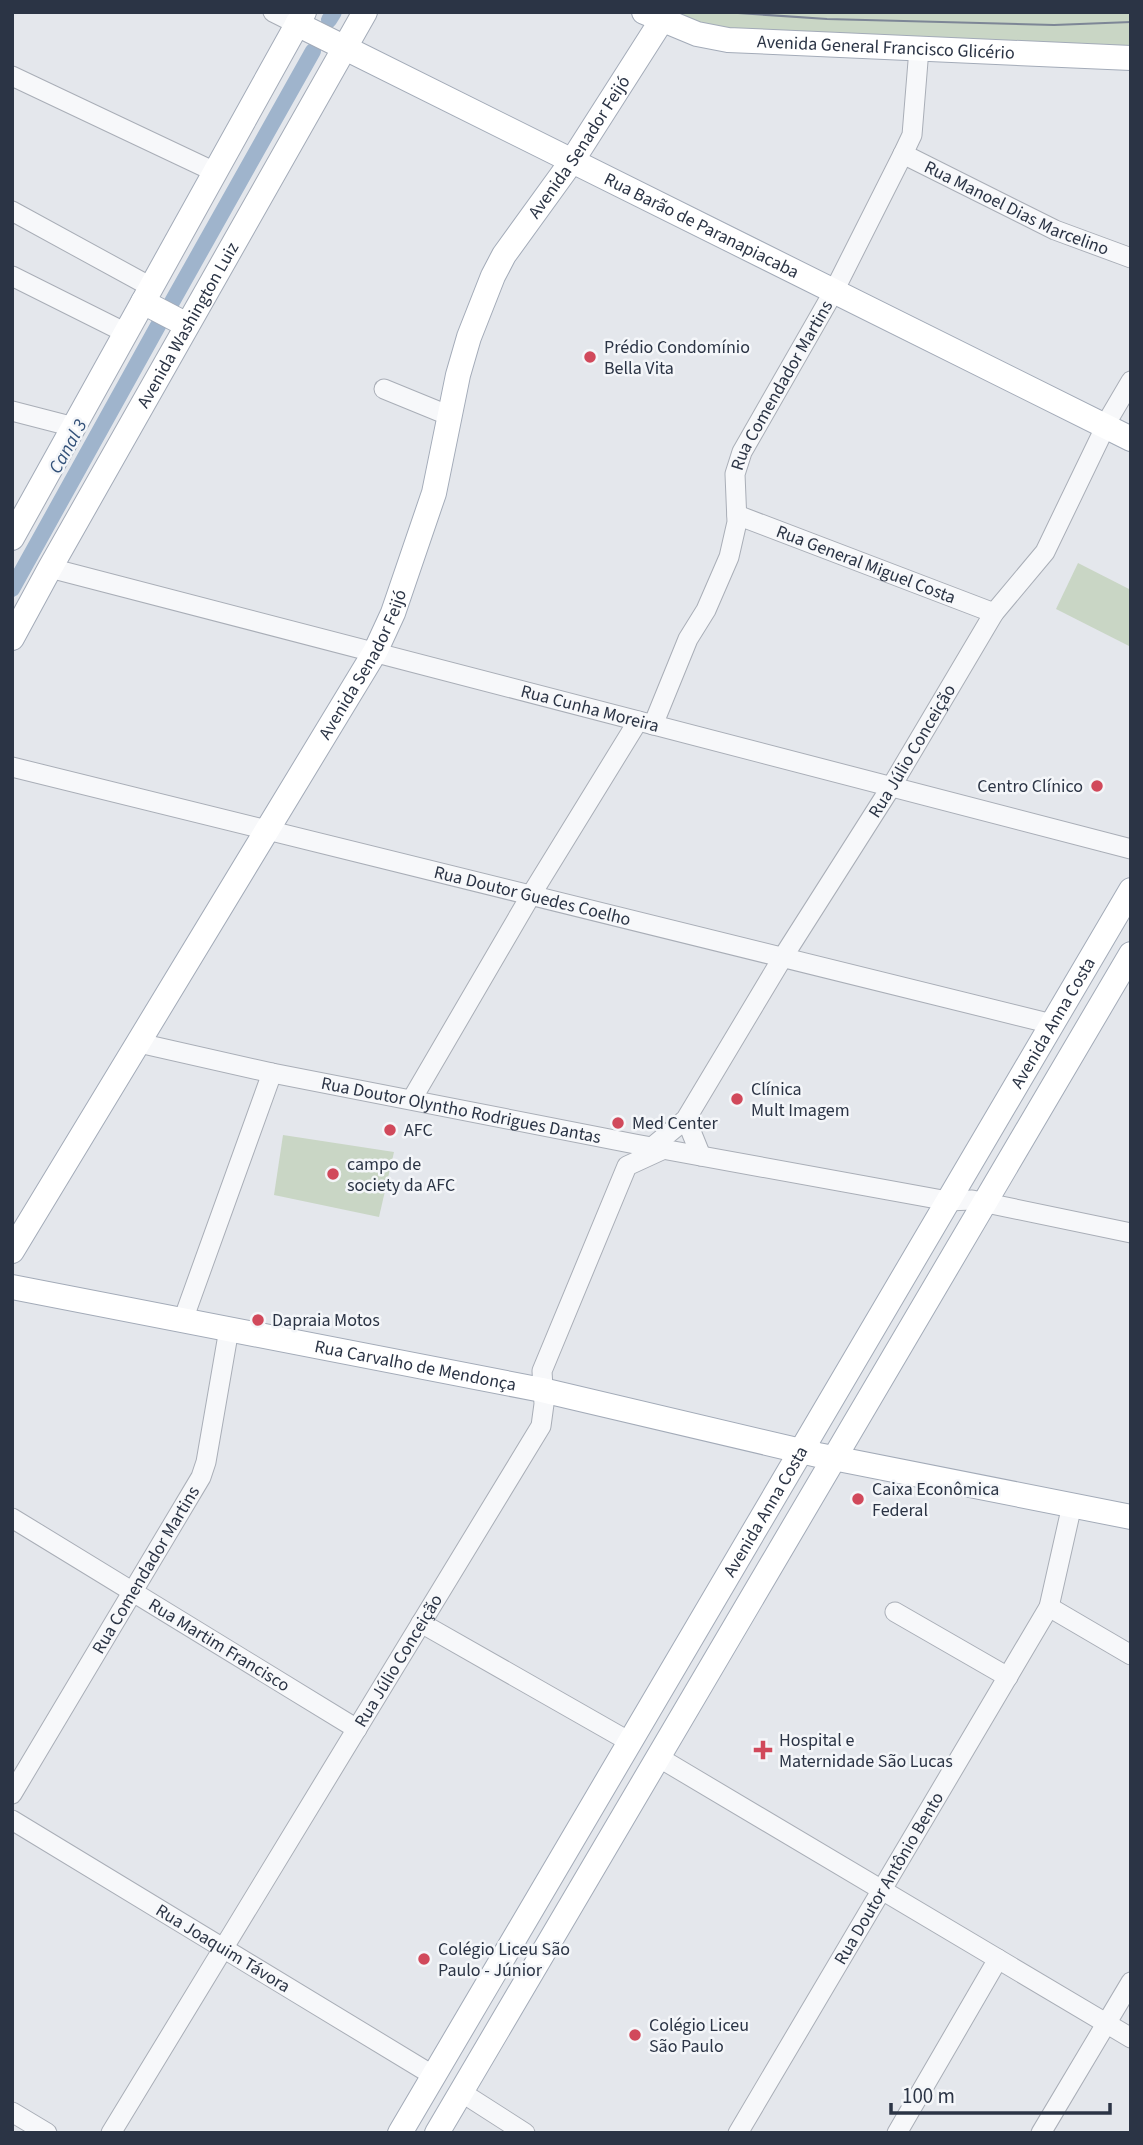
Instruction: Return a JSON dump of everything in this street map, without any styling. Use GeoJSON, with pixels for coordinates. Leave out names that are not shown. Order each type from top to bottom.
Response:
{"type":"FeatureCollection","features":[{"type":"Feature","properties":{"kind":"main road","name":"Avenida Washington Luiz"},"geometry":{"type":"LineString","coordinates":[[12,638],[365,12]]}},
{"type":"Feature","properties":{"kind":"main road","name":"Avenida Senador Feijó"},"geometry":{"type":"LineString","coordinates":[[12,1251],[376,652],[393,612],[434,493],[458,375],[469,337],[493,276],[516,237],[572,161],[643,49],[658,15]]}},
{"type":"Feature","properties":{"kind":"main road","name":"Avenida General Francisco Glicério"},"geometry":{"type":"LineString","coordinates":[[658,15],[697,34],[728,40],[1131,58]]}},
{"type":"Feature","properties":{"kind":"main road","name":"Rua Barão de Paranapiacaba"},"geometry":{"type":"LineString","coordinates":[[300,18],[344,48],[1131,439]]}},
{"type":"Feature","properties":{"kind":"main road"},"geometry":{"type":"LineString","coordinates":[[12,538],[300,18]]}},
{"type":"Feature","properties":{"kind":"main road"},"geometry":{"type":"LineString","coordinates":[[147,294],[187,325]]}},
{"type":"Feature","properties":{"kind":"main road","name":"Avenida Anna Costa"},"geometry":{"type":"LineString","coordinates":[[437,2133],[658,1758],[818,1455],[948,1200],[1131,890]]}},
{"type":"Feature","properties":{"kind":"main road","name":"Avenida Anna Costa"},"geometry":{"type":"LineString","coordinates":[[400,2133],[630,1742],[984,1203],[1131,954]]}},
{"type":"Feature","properties":{"kind":"main road","name":"Rua Carvalho de Mendonça"},"geometry":{"type":"LineString","coordinates":[[12,1287],[542,1390],[818,1455],[1131,1517]]}},
{"type":"Feature","properties":{"kind":"main road"},"geometry":{"type":"LineString","coordinates":[[434,2076],[461,2092]]}},
{"type":"Feature","properties":{"kind":"street","name":"Rua Barão de Paranapiacaba"},"geometry":{"type":"LineString","coordinates":[[272,12],[300,18]]}},
{"type":"Feature","properties":{"kind":"street","name":"Rua Comendador Martins"},"geometry":{"type":"LineString","coordinates":[[412,1099],[531,895],[645,723],[709,603],[735,537],[735,474],[742,453],[834,291],[912,135],[919,49]]}},
{"type":"Feature","properties":{"kind":"street"},"geometry":{"type":"LineString","coordinates":[[12,76],[215,172]]}},
{"type":"Feature","properties":{"kind":"street","name":"Rua Manoel Dias Marcelino"},"geometry":{"type":"LineString","coordinates":[[904,154],[1055,230],[1131,258]]}},
{"type":"Feature","properties":{"kind":"street"},"geometry":{"type":"LineString","coordinates":[[12,211],[147,294]]}},
{"type":"Feature","properties":{"kind":"street"},"geometry":{"type":"LineString","coordinates":[[12,276],[126,333]]}},
{"type":"Feature","properties":{"kind":"street","name":"Rua Júlio Conceição"},"geometry":{"type":"LineString","coordinates":[[111,2133],[541,1426],[544,1405],[542,1371],[627,1166],[658,1148],[686,1119],[995,613],[1045,552],[1131,381]]}},
{"type":"Feature","properties":{"kind":"street"},"geometry":{"type":"LineString","coordinates":[[384,389],[450,416]]}},
{"type":"Feature","properties":{"kind":"street"},"geometry":{"type":"LineString","coordinates":[[12,411],[74,427]]}},
{"type":"Feature","properties":{"kind":"street","name":"Rua General Miguel Costa"},"geometry":{"type":"LineString","coordinates":[[737,515],[995,613]]}},
{"type":"Feature","properties":{"kind":"street","name":"Rua Cunha Moreira"},"geometry":{"type":"LineString","coordinates":[[50,568],[1131,849]]}},
{"type":"Feature","properties":{"kind":"street","name":"Rua Doutor Guedes Coelho"},"geometry":{"type":"LineString","coordinates":[[12,767],[1052,1024]]}},
{"type":"Feature","properties":{"kind":"street","name":"Rua Doutor Olyntho Rodrigues Dantas"},"geometry":{"type":"LineString","coordinates":[[139,1043],[272,1073],[605,1138],[948,1200],[972,1200],[1131,1233]]}},
{"type":"Feature","properties":{"kind":"street"},"geometry":{"type":"LineString","coordinates":[[183,1320],[272,1073]]}},
{"type":"Feature","properties":{"kind":"street"},"geometry":{"type":"LineString","coordinates":[[686,1119],[701,1156]]}},
{"type":"Feature","properties":{"kind":"street"},"geometry":{"type":"LineString","coordinates":[[605,1138],[627,1166]]}},
{"type":"Feature","properties":{"kind":"street","name":"Rua Comendador Martins"},"geometry":{"type":"LineString","coordinates":[[12,1794],[201,1477],[206,1462],[229,1329]]}},
{"type":"Feature","properties":{"kind":"street","name":"Rua Doutor Antônio Bento"},"geometry":{"type":"LineString","coordinates":[[738,2133],[1049,1607],[1072,1505]]}},
{"type":"Feature","properties":{"kind":"street","name":"Rua Martim Francisco"},"geometry":{"type":"LineString","coordinates":[[12,1518],[357,1728]]}},
{"type":"Feature","properties":{"kind":"street"},"geometry":{"type":"LineString","coordinates":[[1049,1607],[1131,1656]]}},
{"type":"Feature","properties":{"kind":"street"},"geometry":{"type":"LineString","coordinates":[[895,1612],[1008,1677]]}},
{"type":"Feature","properties":{"kind":"street"},"geometry":{"type":"LineString","coordinates":[[421,1623],[630,1742]]}},
{"type":"Feature","properties":{"kind":"street"},"geometry":{"type":"LineString","coordinates":[[658,1758],[1131,2038]]}},
{"type":"Feature","properties":{"kind":"street","name":"Rua Joaquim Távora"},"geometry":{"type":"LineString","coordinates":[[12,1820],[434,2076]]}},
{"type":"Feature","properties":{"kind":"street"},"geometry":{"type":"LineString","coordinates":[[897,2133],[998,1959]]}},
{"type":"Feature","properties":{"kind":"street"},"geometry":{"type":"LineString","coordinates":[[1041,2133],[1131,1982]]}},
{"type":"Feature","properties":{"kind":"street"},"geometry":{"type":"LineString","coordinates":[[461,2092],[525,2133]]}},
{"type":"Feature","properties":{"kind":"street"},"geometry":{"type":"LineString","coordinates":[[12,2112],[47,2133]]}},
{"type":"Feature","properties":{"kind":"green space"},"geometry":{"type":"Polygon","coordinates":[[[683,12],[1131,12],[1131,47],[737,32],[679,18],[683,12]]]}},
{"type":"Feature","properties":{"kind":"green space"},"geometry":{"type":"Polygon","coordinates":[[[1078,563],[1131,590],[1131,647],[1056,609],[1078,563]]]}},
{"type":"Feature","properties":{"kind":"green space","name":"campo de society da AFC"},"geometry":{"type":"Polygon","coordinates":[[[283,1135],[394,1152],[379,1217],[274,1195],[283,1135]]]}},
{"type":"Feature","properties":{"kind":"waterway","name":"Canal 3"},"geometry":{"type":"LineString","coordinates":[[329,20],[334,12]]}},
{"type":"Feature","properties":{"kind":"waterway","name":"Canal 3"},"geometry":{"type":"LineString","coordinates":[[172,302],[313,51]]}},
{"type":"Feature","properties":{"kind":"waterway","name":"Canal 3"},"geometry":{"type":"LineString","coordinates":[[12,589],[159,324]]}},
{"type":"Feature","properties":{"kind":"tram line"},"geometry":{"type":"LineString","coordinates":[[723,12],[827,19],[1054,25],[1131,22]]}},
{"type":"Feature","properties":{"kind":"place","name":"Prédio Condomínio Bella Vita"},"geometry":{"type":"Point","coordinates":[590,357]}},
{"type":"Feature","properties":{"kind":"place","name":"Centro Clínico"},"geometry":{"type":"Point","coordinates":[1097,786]}},
{"type":"Feature","properties":{"kind":"place","name":"Clínica Mult Imagem"},"geometry":{"type":"Point","coordinates":[737,1099]}},
{"type":"Feature","properties":{"kind":"place","name":"Med Center"},"geometry":{"type":"Point","coordinates":[618,1123]}},
{"type":"Feature","properties":{"kind":"place","name":"AFC"},"geometry":{"type":"Point","coordinates":[390,1130]}},
{"type":"Feature","properties":{"kind":"place","name":"campo de society da AFC"},"geometry":{"type":"Point","coordinates":[333,1174]}},
{"type":"Feature","properties":{"kind":"place","name":"Dapraia Motos"},"geometry":{"type":"Point","coordinates":[258,1320]}},
{"type":"Feature","properties":{"kind":"place","name":"Caixa Econômica Federal"},"geometry":{"type":"Point","coordinates":[858,1499]}},
{"type":"Feature","properties":{"kind":"place","name":"Hospital e Maternidade São Lucas"},"geometry":{"type":"Point","coordinates":[763,1750]}},
{"type":"Feature","properties":{"kind":"place","name":"Colégio Liceu São Paulo - Júnior"},"geometry":{"type":"Point","coordinates":[424,1959]}},
{"type":"Feature","properties":{"kind":"place","name":"Colégio Liceu São Paulo"},"geometry":{"type":"Point","coordinates":[635,2035]}}]}
